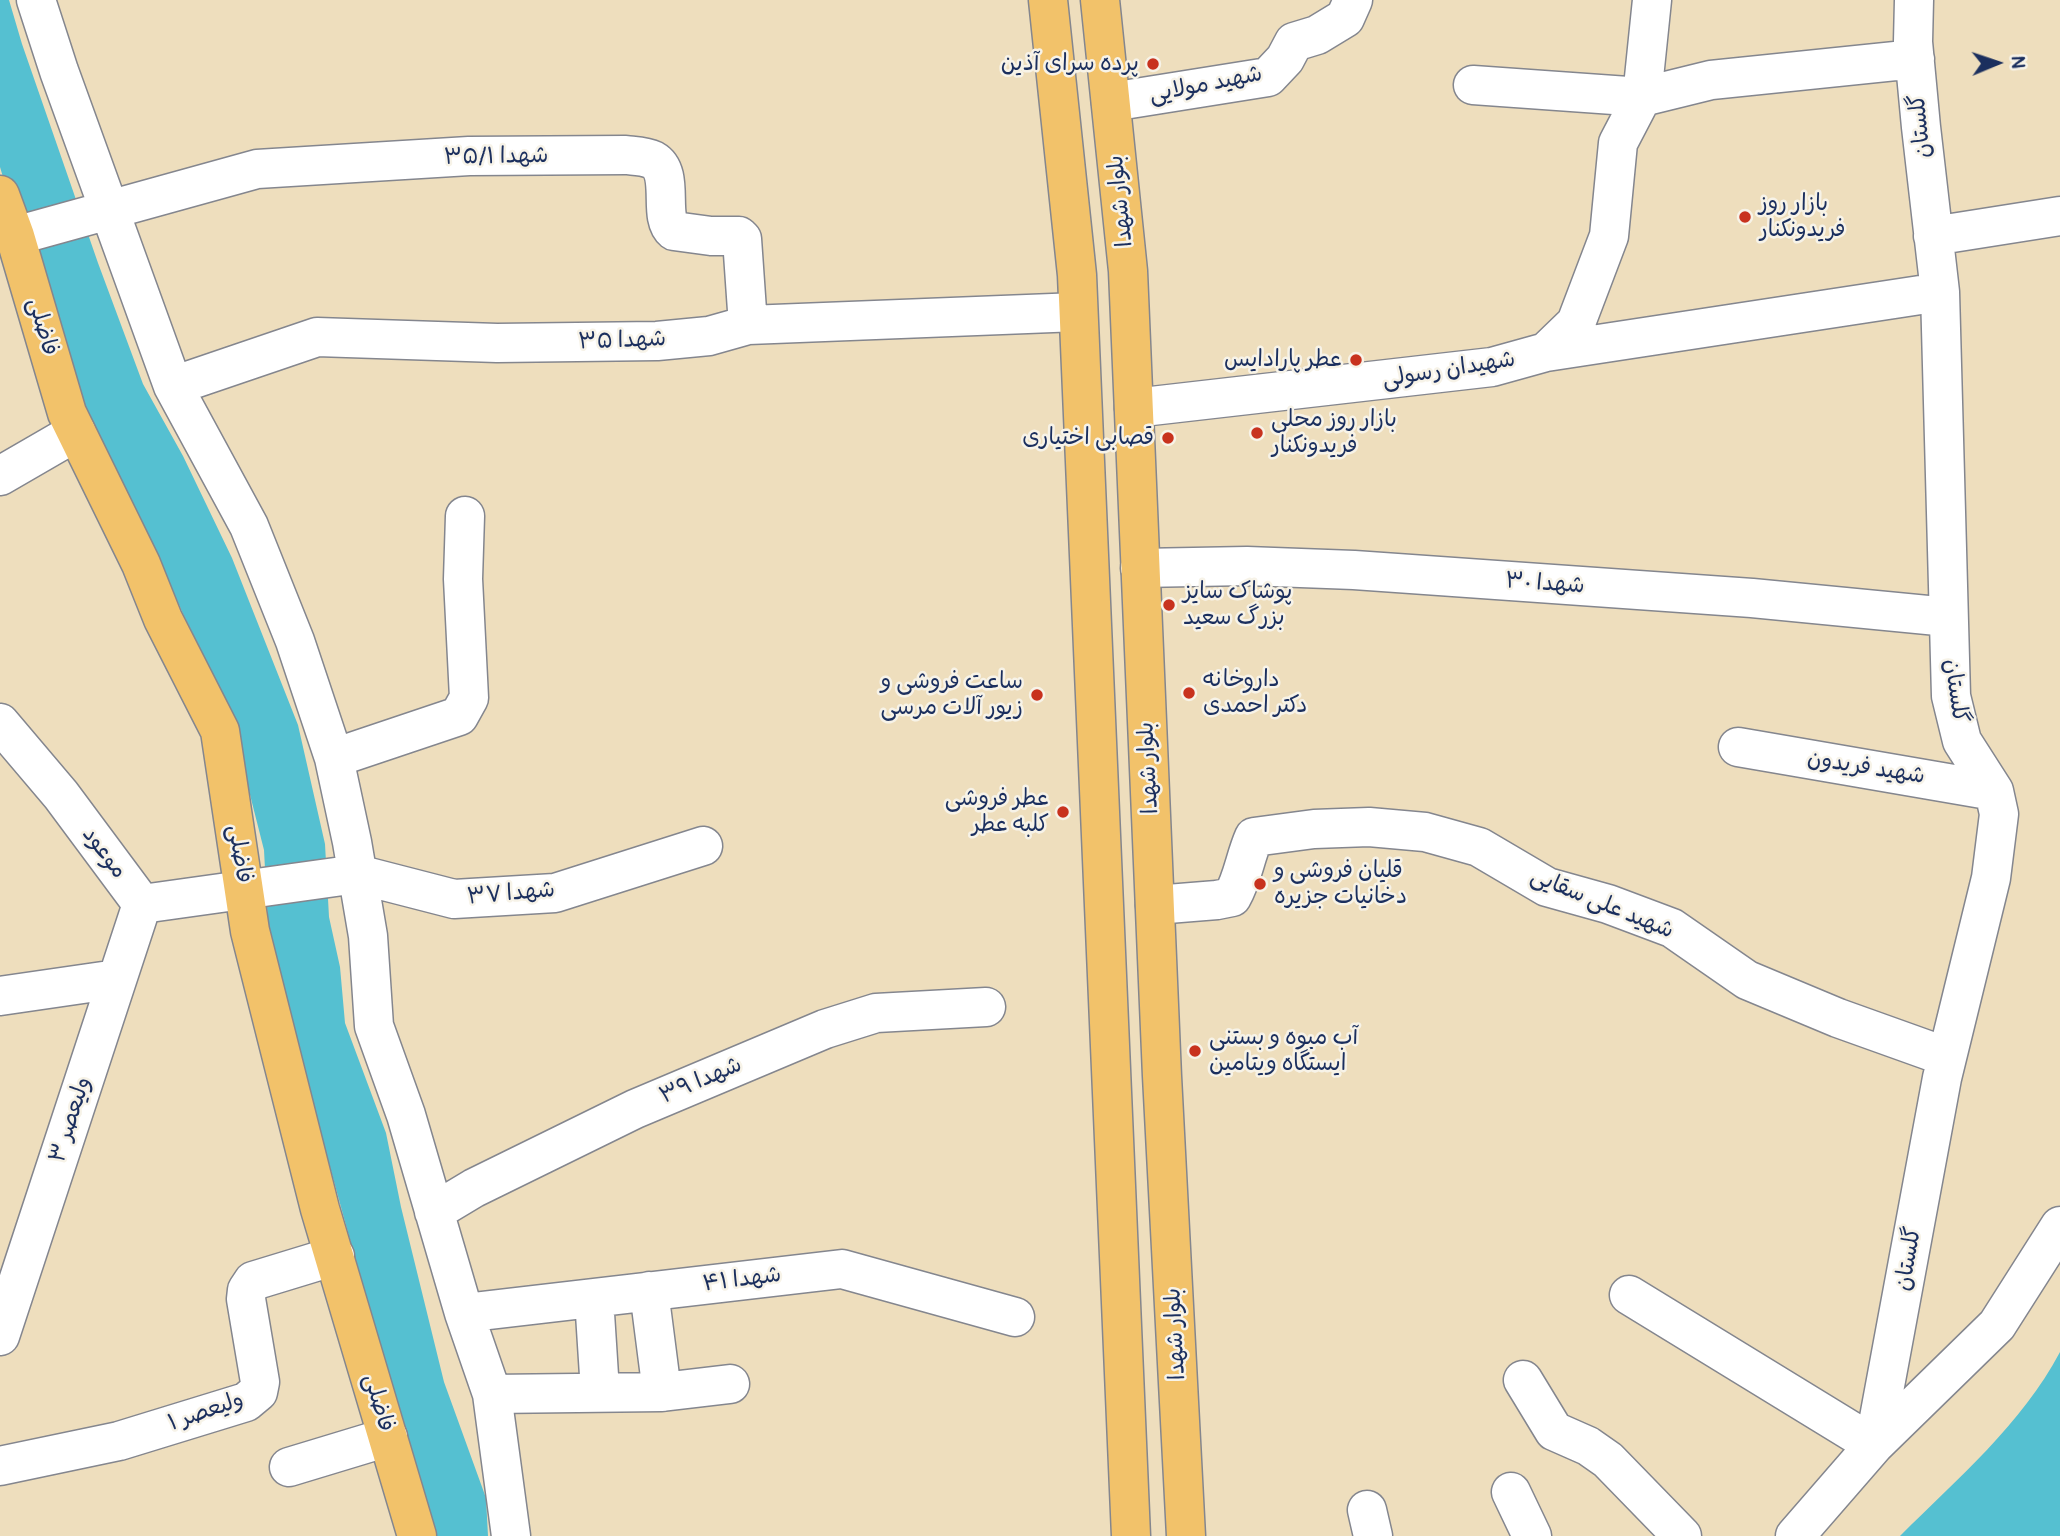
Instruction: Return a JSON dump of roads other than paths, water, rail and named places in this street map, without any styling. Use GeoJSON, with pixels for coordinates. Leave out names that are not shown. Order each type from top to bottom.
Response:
{"type":"FeatureCollection","features":[{"type":"Feature","properties":{"kind":"main road"},"geometry":{"type":"LineString","coordinates":[[1048,0],[1079,312],[1130,1536]]}},
{"type":"Feature","properties":{"kind":"main road","name":"بلوار شهدا"},"geometry":{"type":"LineString","coordinates":[[1100,0],[1128,271],[1162,1076],[1186,1536]]}},
{"type":"Feature","properties":{"kind":"main road","name":"فاضلی"},"geometry":{"type":"LineString","coordinates":[[0,195],[15,236],[67,413],[141,564],[163,619],[220,731],[250,932],[334,1256],[418,1536]]}},
{"type":"Feature","properties":{"kind":"main road"},"geometry":{"type":"LineString","coordinates":[[1111,1078],[1162,1076]]}},
{"type":"Feature","properties":{"kind":"street"},"geometry":{"type":"LineString","coordinates":[[36,0],[58,71],[173,386],[249,526],[295,641],[334,758],[368,936],[374,1026],[406,1115],[464,1313],[492,1394],[511,1536]]}},
{"type":"Feature","properties":{"kind":"street","name":"شهید مولایی"},"geometry":{"type":"LineString","coordinates":[[1111,102],[1268,76],[1285,59],[1294,42],[1317,35],[1345,18],[1353,0]]}},
{"type":"Feature","properties":{"kind":"street"},"geometry":{"type":"LineString","coordinates":[[1642,97],[1652,0]]}},
{"type":"Feature","properties":{"kind":"street","name":"گلستان"},"geometry":{"type":"LineString","coordinates":[[1874,1445],[1947,1057],[1991,878],[1999,814],[1994,791],[1962,741],[1951,696],[1940,292],[1915,59],[1914,0]]}},
{"type":"Feature","properties":{"kind":"street"},"geometry":{"type":"LineString","coordinates":[[1473,85],[1642,97],[1711,80],[1915,59]]}},
{"type":"Feature","properties":{"kind":"street","name":"شهیدان رسولی"},"geometry":{"type":"LineString","coordinates":[[1134,408],[1492,367],[1546,352],[1576,323],[1609,236],[1618,143],[1642,97]]}},
{"type":"Feature","properties":{"kind":"street","name":"شهدا ۳۵/۱"},"geometry":{"type":"LineString","coordinates":[[110,209],[257,169],[469,156],[626,155],[650,158],[661,167],[670,228],[674,231],[711,236],[739,236],[742,239],[748,325]]}},
{"type":"Feature","properties":{"kind":"street"},"geometry":{"type":"LineString","coordinates":[[15,236],[110,209]]}},
{"type":"Feature","properties":{"kind":"street"},"geometry":{"type":"LineString","coordinates":[[1933,236],[2060,216]]}},
{"type":"Feature","properties":{"kind":"street"},"geometry":{"type":"LineString","coordinates":[[1546,352],[1940,292]]}},
{"type":"Feature","properties":{"kind":"street","name":"شهدا ۳۵"},"geometry":{"type":"LineString","coordinates":[[173,386],[317,337],[497,343],[657,341],[709,336],[748,325],[1079,312]]}},
{"type":"Feature","properties":{"kind":"street"},"geometry":{"type":"LineString","coordinates":[[0,477],[76,432]]}},
{"type":"Feature","properties":{"kind":"street"},"geometry":{"type":"LineString","coordinates":[[334,758],[459,716],[469,698],[463,579],[465,516]]}},
{"type":"Feature","properties":{"kind":"street","name":"شهدا ۳۰"},"geometry":{"type":"LineString","coordinates":[[1140,568],[1247,566],[1354,570],[1752,597],[1948,617]]}},
{"type":"Feature","properties":{"kind":"street","name":"موعود"},"geometry":{"type":"LineString","coordinates":[[5,739],[61,795],[142,904]]}},
{"type":"Feature","properties":{"kind":"street","name":"شهید فریدون"},"geometry":{"type":"LineString","coordinates":[[1738,747],[1994,791]]}},
{"type":"Feature","properties":{"kind":"street","name":"شهید علی سقایی"},"geometry":{"type":"LineString","coordinates":[[1155,905],[1231,897],[1242,880],[1246,856],[1254,837],[1314,829],[1369,827],[1425,832],[1479,847],[1546,887],[1672,928],[1747,980],[1947,1057]]}},
{"type":"Feature","properties":{"kind":"street","name":"شهدا ۳۷"},"geometry":{"type":"LineString","coordinates":[[357,874],[454,899],[555,893],[703,846]]}},
{"type":"Feature","properties":{"kind":"street"},"geometry":{"type":"LineString","coordinates":[[142,904],[357,874]]}},
{"type":"Feature","properties":{"kind":"street","name":"ولیعصر ۳"},"geometry":{"type":"LineString","coordinates":[[0,1336],[7,1287],[142,904]]}},
{"type":"Feature","properties":{"kind":"street"},"geometry":{"type":"LineString","coordinates":[[0,996],[117,979]]}},
{"type":"Feature","properties":{"kind":"street","name":"شهدا ۳۹"},"geometry":{"type":"LineString","coordinates":[[434,1212],[474,1188],[623,1114],[825,1029],[876,1013],[986,1007]]}},
{"type":"Feature","properties":{"kind":"street"},"geometry":{"type":"LineString","coordinates":[[1795,1536],[1874,1445],[1997,1325],[2060,1226]]}},
{"type":"Feature","properties":{"kind":"street","name":"ولیعصر ۱"},"geometry":{"type":"LineString","coordinates":[[0,1466],[119,1441],[246,1402],[258,1392],[261,1382],[246,1299],[247,1290],[253,1281],[334,1256]]}},
{"type":"Feature","properties":{"kind":"street","name":"شهدا ۴۱"},"geometry":{"type":"LineString","coordinates":[[464,1313],[842,1269],[1014,1317]]}},
{"type":"Feature","properties":{"kind":"street"},"geometry":{"type":"LineString","coordinates":[[649,1291],[662,1392]]}},
{"type":"Feature","properties":{"kind":"street"},"geometry":{"type":"LineString","coordinates":[[1629,1296],[1874,1445]]}},
{"type":"Feature","properties":{"kind":"street"},"geometry":{"type":"LineString","coordinates":[[594,1298],[600,1391]]}},
{"type":"Feature","properties":{"kind":"street"},"geometry":{"type":"LineString","coordinates":[[1523,1380],[1554,1432],[1588,1446],[1608,1460],[1682,1536]]}},
{"type":"Feature","properties":{"kind":"street"},"geometry":{"type":"LineString","coordinates":[[492,1394],[662,1392],[730,1384]]}},
{"type":"Feature","properties":{"kind":"street"},"geometry":{"type":"LineString","coordinates":[[289,1467],[388,1437]]}},
{"type":"Feature","properties":{"kind":"street"},"geometry":{"type":"LineString","coordinates":[[1511,1492],[1532,1536]]}},
{"type":"Feature","properties":{"kind":"water"},"geometry":{"type":"Polygon","coordinates":[[[0,0],[9,0],[98,263],[143,384],[183,456],[232,558],[298,725],[325,844],[329,917],[340,967],[345,1023],[386,1133],[401,1207],[444,1382],[486,1498],[488,1536],[426,1536],[386,1389],[358,1269],[288,1014],[268,926],[264,850],[226,700],[184,616],[141,520],[86,423],[39,297],[0,167],[0,0]]]}},
{"type":"Feature","properties":{"kind":"water"},"geometry":{"type":"Polygon","coordinates":[[[2060,1352],[2060,1536],[1900,1536],[2008,1427],[2045,1378],[2060,1352]]]}},
{"type":"Feature","properties":{"kind":"place","name":"پرده سرای آذین"},"geometry":{"type":"Point","coordinates":[1153,64]}},
{"type":"Feature","properties":{"kind":"place","name":"بازار روز فریدونکنار"},"geometry":{"type":"Point","coordinates":[1745,217]}},
{"type":"Feature","properties":{"kind":"place","name":"عطر پارادایس"},"geometry":{"type":"Point","coordinates":[1356,360]}},
{"type":"Feature","properties":{"kind":"place","name":"بازار روز محلی فریدونکنار"},"geometry":{"type":"Point","coordinates":[1257,433]}},
{"type":"Feature","properties":{"kind":"place","name":"قصابی اختیاری"},"geometry":{"type":"Point","coordinates":[1168,438]}},
{"type":"Feature","properties":{"kind":"place","name":"پوشاک سایز بزرگ سعید"},"geometry":{"type":"Point","coordinates":[1169,605]}},
{"type":"Feature","properties":{"kind":"place","name":"داروخانه دکتر احمدی"},"geometry":{"type":"Point","coordinates":[1189,693]}},
{"type":"Feature","properties":{"kind":"place","name":"ساعت فروشی و زیور آلات مرسی"},"geometry":{"type":"Point","coordinates":[1037,695]}},
{"type":"Feature","properties":{"kind":"place","name":"عطر فروشی کلبه عطر"},"geometry":{"type":"Point","coordinates":[1063,812]}},
{"type":"Feature","properties":{"kind":"place","name":"قلیان فروشی و دخانیات جزیره"},"geometry":{"type":"Point","coordinates":[1260,884]}},
{"type":"Feature","properties":{"kind":"place","name":"آب میوه و بستنی ایستگاه ویتامین"},"geometry":{"type":"Point","coordinates":[1195,1051]}}]}
